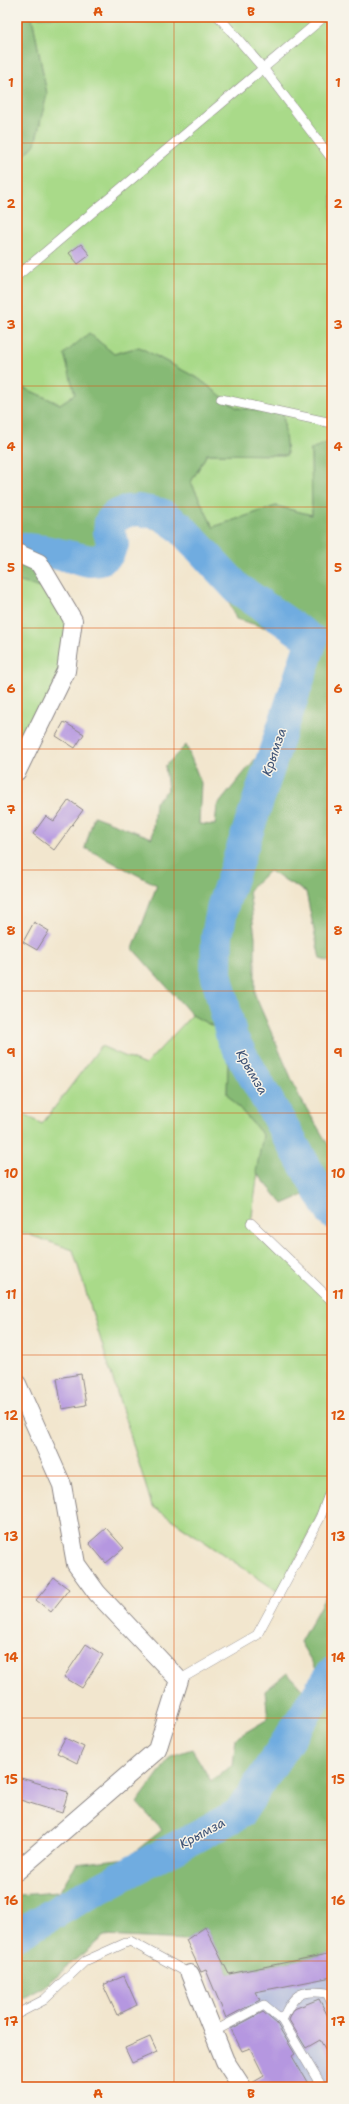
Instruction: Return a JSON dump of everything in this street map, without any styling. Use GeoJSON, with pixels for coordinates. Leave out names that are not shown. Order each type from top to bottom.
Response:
{"type":"FeatureCollection","features":[{"type":"Feature","properties":{"kind":"street"},"geometry":{"type":"LineString","coordinates":[[17,553],[39,563],[73,620],[66,671],[17,770]]}},
{"type":"Feature","properties":{"kind":"street"},"geometry":{"type":"LineString","coordinates":[[17,1384],[62,1485],[76,1564],[97,1593],[179,1680],[157,1750],[17,1871]]}},
{"type":"Feature","properties":{"kind":"street"},"geometry":{"type":"LineString","coordinates":[[190,1974],[225,2061],[242,2087]]}},
{"type":"Feature","properties":{"kind":"lane"},"geometry":{"type":"LineString","coordinates":[[219,17],[263,68],[332,159]]}},
{"type":"Feature","properties":{"kind":"lane"},"geometry":{"type":"LineString","coordinates":[[17,276],[324,17]]}},
{"type":"Feature","properties":{"kind":"lane"},"geometry":{"type":"LineString","coordinates":[[221,399],[332,423]]}},
{"type":"Feature","properties":{"kind":"lane"},"geometry":{"type":"LineString","coordinates":[[251,1223],[332,1301]]}},
{"type":"Feature","properties":{"kind":"lane"},"geometry":{"type":"LineString","coordinates":[[179,1680],[257,1635],[320,1518],[332,1486]]}},
{"type":"Feature","properties":{"kind":"lane"},"geometry":{"type":"LineString","coordinates":[[17,2014],[44,2000],[85,1961],[130,1941],[190,1974]]}},
{"type":"Feature","properties":{"kind":"lane"},"geometry":{"type":"LineString","coordinates":[[282,2020],[292,1999],[308,1991],[329,1992],[332,2003]]}},
{"type":"Feature","properties":{"kind":"lane"},"geometry":{"type":"LineString","coordinates":[[213,2032],[264,2004],[282,2020],[322,2087]]}},
{"type":"Feature","properties":{"kind":"shaded area"},"geometry":{"type":"Polygon","coordinates":[[[332,1964],[332,2087],[290,2087],[268,2050],[230,2027],[227,2019],[228,1987],[332,1964]]]}},
{"type":"Feature","properties":{"kind":"green space"},"geometry":{"type":"Polygon","coordinates":[[[17,17],[32,17],[47,94],[35,144],[17,164],[17,17]]]}},
{"type":"Feature","properties":{"kind":"green space"},"geometry":{"type":"Polygon","coordinates":[[[32,17],[332,17],[332,441],[311,449],[312,515],[276,506],[213,527],[191,482],[207,454],[287,455],[283,413],[237,408],[199,379],[139,347],[114,354],[89,333],[75,394],[60,404],[17,385],[17,164],[35,144],[47,94],[32,17]]]}},
{"type":"Feature","properties":{"kind":"green space"},"geometry":{"type":"Polygon","coordinates":[[[89,333],[114,354],[139,347],[199,379],[237,408],[283,413],[287,455],[207,454],[191,482],[213,527],[276,506],[312,515],[311,449],[332,441],[332,962],[320,959],[306,892],[269,871],[249,890],[255,937],[255,995],[299,1096],[332,1151],[332,1190],[329,1184],[283,1204],[256,1172],[263,1135],[227,1094],[229,1035],[192,1015],[133,949],[157,885],[85,848],[94,816],[152,838],[155,802],[168,790],[165,766],[186,745],[201,783],[199,824],[215,825],[217,806],[278,731],[300,708],[312,641],[236,619],[207,549],[134,521],[96,546],[37,565],[68,596],[17,581],[17,385],[60,404],[75,394],[64,354],[89,333]]]}},
{"type":"Feature","properties":{"kind":"green space"},"geometry":{"type":"Polygon","coordinates":[[[17,553],[73,620],[66,671],[17,770],[17,553]]]}},
{"type":"Feature","properties":{"kind":"green space"},"geometry":{"type":"Polygon","coordinates":[[[192,1015],[229,1035],[227,1094],[263,1135],[251,1223],[332,1301],[332,1486],[280,1593],[152,1506],[73,1250],[27,1234],[17,1234],[17,1110],[42,1124],[101,1046],[145,1065],[192,1015]]]}},
{"type":"Feature","properties":{"kind":"green space"},"geometry":{"type":"Polygon","coordinates":[[[332,1585],[332,1953],[229,1974],[205,1927],[186,1940],[104,1936],[43,1987],[17,2001],[17,1895],[59,1892],[76,1864],[127,1858],[162,1830],[137,1803],[171,1756],[192,1749],[211,1781],[233,1765],[236,1738],[268,1719],[265,1691],[287,1673],[310,1698],[328,1689],[300,1642],[332,1585]]]}},
{"type":"Feature","properties":{"kind":"building"},"geometry":{"type":"Polygon","coordinates":[[[81,244],[90,255],[78,264],[69,253],[81,244]]]}},
{"type":"Feature","properties":{"kind":"building"},"geometry":{"type":"Polygon","coordinates":[[[64,722],[84,734],[75,748],[56,736],[64,722]]]}},
{"type":"Feature","properties":{"kind":"building"},"geometry":{"type":"Polygon","coordinates":[[[69,800],[83,810],[54,850],[33,834],[46,816],[54,821],[69,800]]]}},
{"type":"Feature","properties":{"kind":"building"},"geometry":{"type":"Polygon","coordinates":[[[34,922],[49,931],[37,950],[23,942],[34,922]]]}},
{"type":"Feature","properties":{"kind":"building"},"geometry":{"type":"Polygon","coordinates":[[[81,1374],[86,1405],[62,1409],[57,1378],[81,1374]]]}},
{"type":"Feature","properties":{"kind":"building"},"geometry":{"type":"Polygon","coordinates":[[[106,1528],[124,1548],[106,1563],[89,1543],[106,1528]]]}},
{"type":"Feature","properties":{"kind":"building"},"geometry":{"type":"Polygon","coordinates":[[[54,1578],[69,1589],[51,1612],[36,1600],[54,1578]]]}},
{"type":"Feature","properties":{"kind":"building"},"geometry":{"type":"Polygon","coordinates":[[[86,1644],[103,1655],[82,1688],[64,1677],[86,1644]]]}},
{"type":"Feature","properties":{"kind":"building"},"geometry":{"type":"Polygon","coordinates":[[[65,1738],[84,1747],[77,1763],[57,1753],[65,1738]]]}},
{"type":"Feature","properties":{"kind":"building"},"geometry":{"type":"Polygon","coordinates":[[[21,1778],[68,1792],[62,1813],[17,1799],[17,1791],[21,1778]]]}},
{"type":"Feature","properties":{"kind":"building"},"geometry":{"type":"Polygon","coordinates":[[[205,1927],[229,1974],[332,1953],[332,1977],[255,1992],[260,2000],[226,2018],[206,1970],[201,1972],[186,1940],[205,1927]]]}},
{"type":"Feature","properties":{"kind":"building"},"geometry":{"type":"Polygon","coordinates":[[[124,1976],[137,2005],[117,2015],[103,1985],[124,1976]]]}},
{"type":"Feature","properties":{"kind":"building"},"geometry":{"type":"Polygon","coordinates":[[[319,1999],[332,2024],[332,2061],[320,2040],[306,2048],[289,2020],[294,2009],[319,1999]]]}},
{"type":"Feature","properties":{"kind":"building"},"geometry":{"type":"Polygon","coordinates":[[[263,2012],[277,2024],[295,2054],[292,2056],[310,2087],[252,2087],[252,2083],[264,2076],[250,2048],[242,2051],[231,2029],[263,2012]]]}},
{"type":"Feature","properties":{"kind":"building"},"geometry":{"type":"Polygon","coordinates":[[[150,2037],[157,2052],[132,2063],[125,2048],[150,2037]]]}},
{"type":"Feature","properties":{"kind":"waterway","name":"Крымза"},"geometry":{"type":"LineString","coordinates":[[17,548],[44,551],[90,561],[100,560],[108,554],[113,544],[109,532],[110,522],[115,516],[128,511],[138,510],[161,514],[180,527],[237,588],[312,640],[223,905],[217,936],[216,973],[232,1038],[332,1213]]}},
{"type":"Feature","properties":{"kind":"waterway","name":"Крымза"},"geometry":{"type":"LineString","coordinates":[[17,1935],[68,1905],[240,1813],[332,1673]]}}]}
